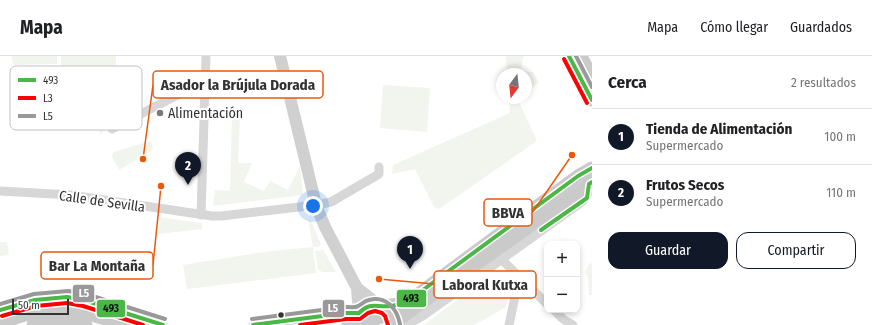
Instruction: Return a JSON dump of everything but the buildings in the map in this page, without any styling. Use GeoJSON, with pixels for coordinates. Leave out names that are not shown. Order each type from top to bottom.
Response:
{"type":"FeatureCollection","features":[{"type":"Feature","properties":{"kind":"main road"},"geometry":{"type":"LineString","coordinates":[[280,56],[316,205],[325,227],[357,288],[390,319]]}},
{"type":"Feature","properties":{"kind":"main road"},"geometry":{"type":"LineString","coordinates":[[569,56],[592,100]]}},
{"type":"Feature","properties":{"kind":"main road"},"geometry":{"type":"LineString","coordinates":[[580,56],[592,76]]}},
{"type":"Feature","properties":{"kind":"main road"},"geometry":{"type":"LineString","coordinates":[[390,319],[412,298],[571,181],[592,168]]}},
{"type":"Feature","properties":{"kind":"main road"},"geometry":{"type":"LineString","coordinates":[[357,288],[352,320],[366,322],[390,319],[590,183]]}},
{"type":"Feature","properties":{"kind":"main road"},"geometry":{"type":"LineString","coordinates":[[0,322],[25,315],[53,310],[66,310],[94,316],[124,325]]}},
{"type":"Feature","properties":{"kind":"main road"},"geometry":{"type":"LineString","coordinates":[[33,325],[62,321],[86,325]]}},
{"type":"Feature","properties":{"kind":"street"},"geometry":{"type":"LineString","coordinates":[[201,214],[206,56]]}},
{"type":"Feature","properties":{"kind":"street"},"geometry":{"type":"LineString","coordinates":[[142,113],[189,88],[205,82]]}},
{"type":"Feature","properties":{"kind":"street","name":"Calle de Sevilla"},"geometry":{"type":"LineString","coordinates":[[0,191],[71,195],[221,216],[331,202],[361,186],[379,174],[378,167]]}},
{"type":"Feature","properties":{"kind":"street"},"geometry":{"type":"LineString","coordinates":[[407,325],[424,315],[583,201],[588,196],[590,183]]}},
{"type":"Feature","properties":{"kind":"street"},"geometry":{"type":"LineString","coordinates":[[501,259],[544,301]]}},
{"type":"Feature","properties":{"kind":"street"},"geometry":{"type":"LineString","coordinates":[[509,325],[517,287],[522,280]]}},
{"type":"Feature","properties":{"kind":"street"},"geometry":{"type":"LineString","coordinates":[[0,310],[35,300],[67,298],[84,300],[163,325]]}},
{"type":"Feature","properties":{"kind":"street"},"geometry":{"type":"LineString","coordinates":[[557,313],[573,325]]}},
{"type":"Feature","properties":{"kind":"street"},"geometry":{"type":"LineString","coordinates":[[253,325],[352,320]]}},
{"type":"Feature","properties":{"kind":"shaded area"},"geometry":{"type":"Polygon","coordinates":[[[12,56],[57,56],[57,64],[13,65],[12,56]]]}},
{"type":"Feature","properties":{"kind":"shaded area"},"geometry":{"type":"Polygon","coordinates":[[[61,56],[116,56],[116,66],[61,66],[61,56]]]}},
{"type":"Feature","properties":{"kind":"shaded area"},"geometry":{"type":"Polygon","coordinates":[[[506,56],[523,56],[521,68],[507,68],[506,56]]]}},
{"type":"Feature","properties":{"kind":"shaded area"},"geometry":{"type":"Polygon","coordinates":[[[532,72],[533,72],[539,83],[532,87],[532,72]]]}},
{"type":"Feature","properties":{"kind":"shaded area"},"geometry":{"type":"Polygon","coordinates":[[[383,85],[430,88],[427,132],[380,128],[383,85]]]}},
{"type":"Feature","properties":{"kind":"shaded area"},"geometry":{"type":"Polygon","coordinates":[[[509,104],[520,104],[537,141],[439,209],[434,207],[415,169],[392,174],[393,165],[510,113],[509,104]]]}},
{"type":"Feature","properties":{"kind":"shaded area"},"geometry":{"type":"Polygon","coordinates":[[[232,113],[240,114],[238,163],[252,163],[244,182],[264,191],[270,181],[288,190],[300,166],[303,195],[213,206],[215,190],[230,191],[232,113]]]}},
{"type":"Feature","properties":{"kind":"shaded area"},"geometry":{"type":"Polygon","coordinates":[[[99,130],[106,130],[100,135],[99,130]]]}},
{"type":"Feature","properties":{"kind":"shaded area"},"geometry":{"type":"Polygon","coordinates":[[[151,141],[153,150],[119,170],[112,157],[113,152],[151,141]]]}},
{"type":"Feature","properties":{"kind":"shaded area"},"geometry":{"type":"Polygon","coordinates":[[[158,217],[202,223],[202,229],[159,234],[158,217]]]}},
{"type":"Feature","properties":{"kind":"shaded area"},"geometry":{"type":"Polygon","coordinates":[[[308,219],[311,221],[321,244],[319,247],[313,247],[308,219]]]}},
{"type":"Feature","properties":{"kind":"shaded area"},"geometry":{"type":"Polygon","coordinates":[[[0,242],[7,242],[9,255],[0,256],[0,242]]]}},
{"type":"Feature","properties":{"kind":"shaded area"},"geometry":{"type":"Polygon","coordinates":[[[313,247],[316,273],[187,289],[183,265],[264,252],[313,247]]]}},
{"type":"Feature","properties":{"kind":"shaded area"},"geometry":{"type":"Polygon","coordinates":[[[324,250],[336,272],[322,272],[318,269],[315,251],[324,250]]]}},
{"type":"Feature","properties":{"kind":"shaded area"},"geometry":{"type":"Polygon","coordinates":[[[592,263],[592,295],[589,295],[588,278],[585,272],[589,264],[592,263]]]}},
{"type":"Feature","properties":{"kind":"shaded area"},"geometry":{"type":"Polygon","coordinates":[[[496,271],[504,278],[510,288],[506,307],[474,325],[424,325],[496,271]]]}},
{"type":"Feature","properties":{"kind":"transit line","name":"493"},"geometry":{"type":"LineString","coordinates":[[569,56],[592,100]]}},
{"type":"Feature","properties":{"kind":"transit line","name":"L5"},"geometry":{"type":"LineString","coordinates":[[576,56],[592,87]]}},
{"type":"Feature","properties":{"kind":"transit line","name":"L3"},"geometry":{"type":"LineString","coordinates":[[564,59],[587,103]]}},
{"type":"Feature","properties":{"kind":"transit line","name":"493"},"geometry":{"type":"LineString","coordinates":[[253,325],[346,313],[359,313],[363,309],[371,306],[391,306],[404,302],[412,298],[578,176],[592,168]]}},
{"type":"Feature","properties":{"kind":"transit line","name":"493"},"geometry":{"type":"LineString","coordinates":[[541,230],[587,198],[589,184],[592,182]]}},
{"type":"Feature","properties":{"kind":"transit line","name":"L5"},"geometry":{"type":"LineString","coordinates":[[0,304],[34,294],[68,291],[86,294],[165,319]]}},
{"type":"Feature","properties":{"kind":"transit line","name":"493"},"geometry":{"type":"LineString","coordinates":[[0,310],[35,300],[67,297],[84,300],[163,325]]}},
{"type":"Feature","properties":{"kind":"transit line","name":"L5"},"geometry":{"type":"LineString","coordinates":[[252,319],[355,307],[366,301],[375,299],[385,301],[390,304],[399,318],[400,324]]}},
{"type":"Feature","properties":{"kind":"transit line","name":"L3"},"geometry":{"type":"LineString","coordinates":[[2,316],[36,306],[67,303],[83,306],[143,325]]}},
{"type":"Feature","properties":{"kind":"transit line","name":"L3"},"geometry":{"type":"LineString","coordinates":[[300,325],[346,319],[360,319],[368,313],[375,311],[382,313],[385,316],[388,325]]}},
{"type":"Feature","properties":{"kind":"place","name":"Alimentación"},"geometry":{"type":"Point","coordinates":[160,113]}},
{"type":"Feature","properties":{"kind":"place","name":"BBVA"},"geometry":{"type":"Point","coordinates":[572,155]}},
{"type":"Feature","properties":{"kind":"place","name":"Asador la Brújula Dorada"},"geometry":{"type":"Point","coordinates":[143,159]}},
{"type":"Feature","properties":{"kind":"place","name":"Frutos Secos"},"geometry":{"type":"Point","coordinates":[188,185]}},
{"type":"Feature","properties":{"kind":"place","name":"Bar La Montaña"},"geometry":{"type":"Point","coordinates":[161,186]}},
{"type":"Feature","properties":{"kind":"place","name":"Tienda de Alimentación"},"geometry":{"type":"Point","coordinates":[410,269]}},
{"type":"Feature","properties":{"kind":"place","name":"Laboral Kutxa"},"geometry":{"type":"Point","coordinates":[379,279]}}]}
